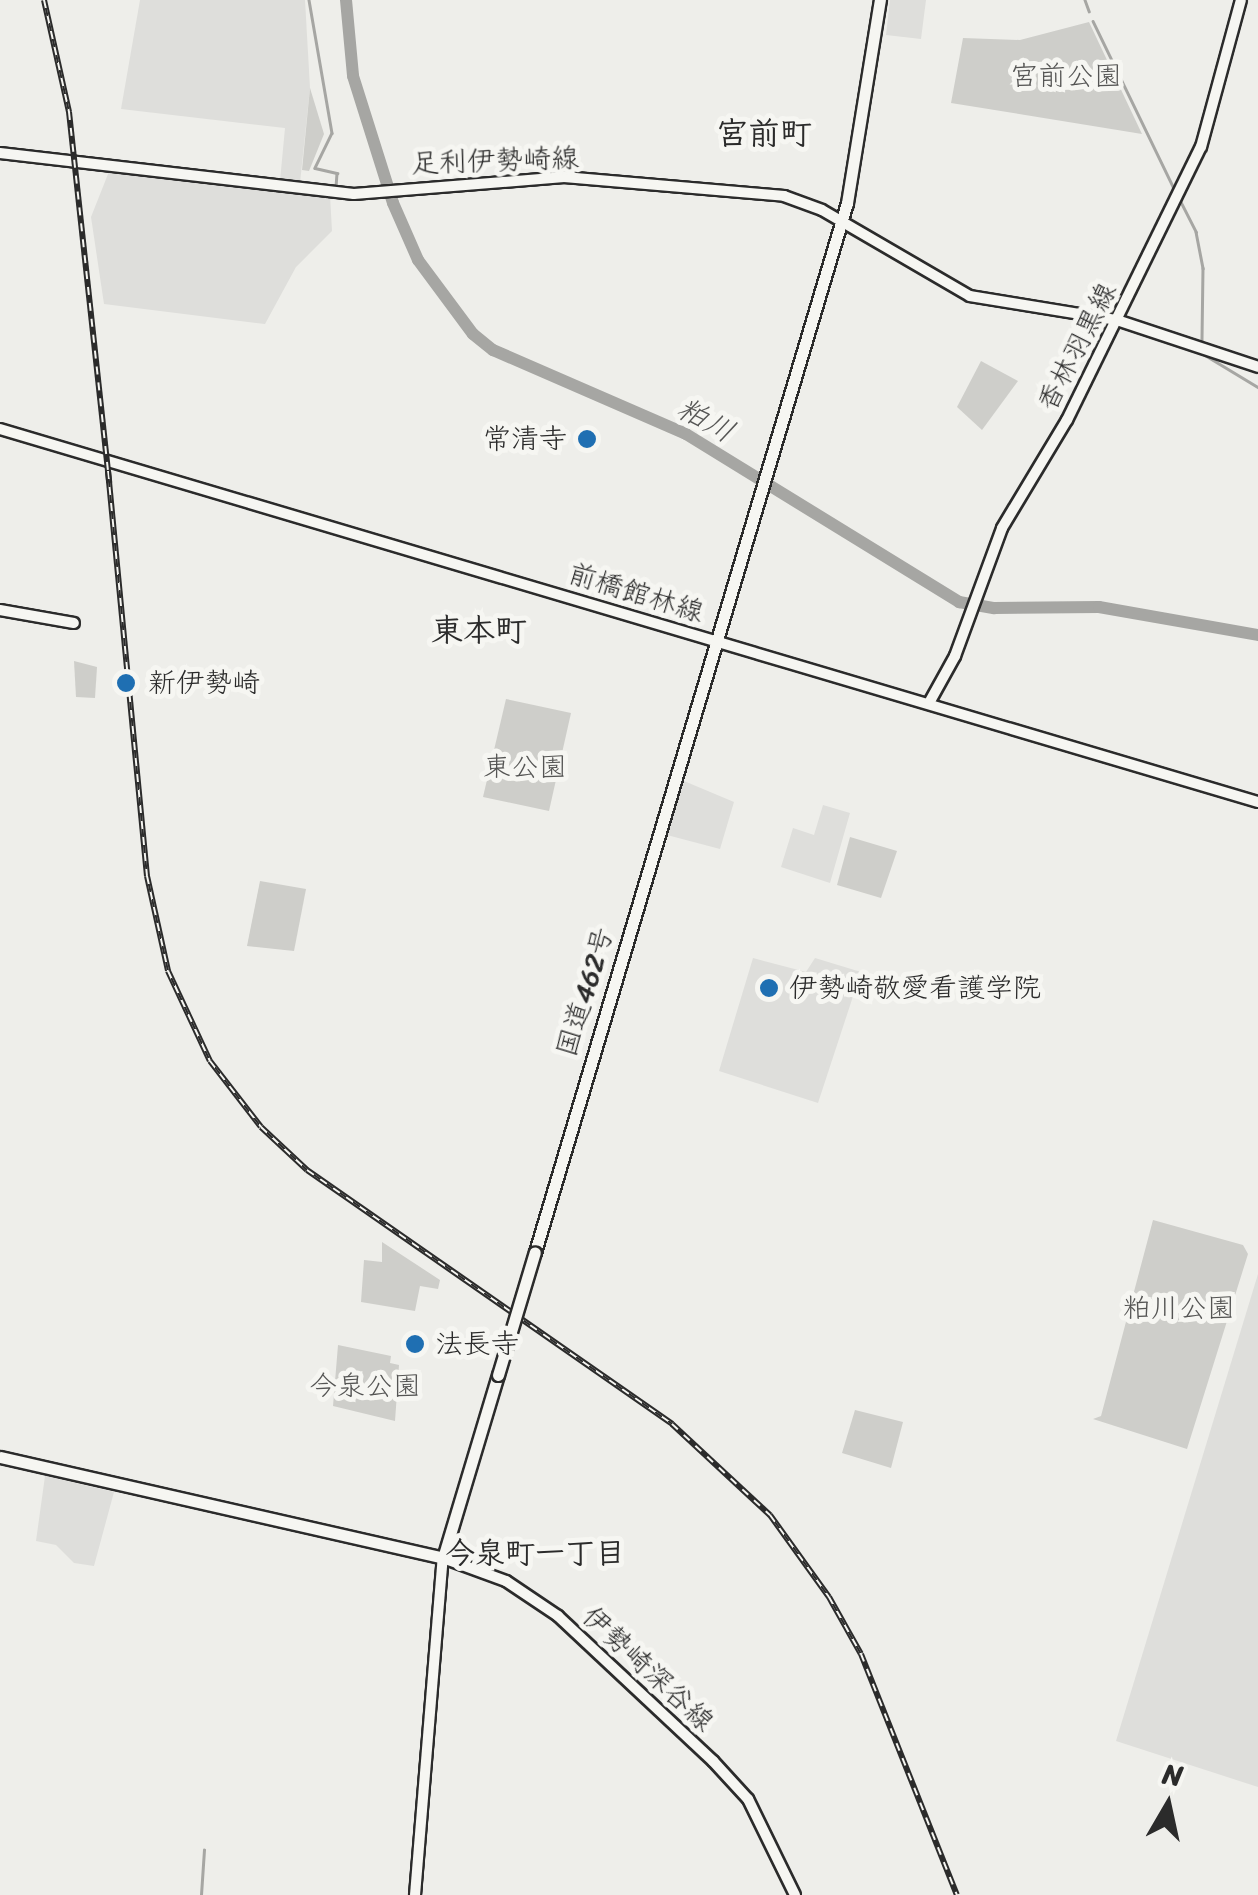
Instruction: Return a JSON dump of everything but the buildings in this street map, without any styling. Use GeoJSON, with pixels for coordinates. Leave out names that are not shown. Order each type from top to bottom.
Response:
{"type":"FeatureCollection","features":[{"type":"Feature","properties":{"kind":"highway","name":"国道462号"},"geometry":{"type":"LineString","coordinates":[[443,1558],[842,222],[865,125],[880,0]]}},
{"type":"Feature","properties":{"kind":"highway"},"geometry":{"type":"LineString","coordinates":[[0,1457],[443,1558]]}},
{"type":"Feature","properties":{"kind":"main road","name":"香林羽黒線"},"geometry":{"type":"LineString","coordinates":[[930,704],[966,626],[1002,528],[1117,320],[1200,148],[1241,0]]}},
{"type":"Feature","properties":{"kind":"main road","name":"足利伊勢崎線"},"geometry":{"type":"LineString","coordinates":[[0,153],[364,193],[417,184],[574,177],[650,188],[762,193],[805,202],[970,296],[1117,320],[1258,368]]}},
{"type":"Feature","properties":{"kind":"main road","name":"前橋館林線"},"geometry":{"type":"LineString","coordinates":[[0,430],[1258,802]]}},
{"type":"Feature","properties":{"kind":"main road"},"geometry":{"type":"LineString","coordinates":[[0,610],[74,623]]}},
{"type":"Feature","properties":{"kind":"main road"},"geometry":{"type":"LineString","coordinates":[[415,1895],[443,1558]]}},
{"type":"Feature","properties":{"kind":"main road","name":"伊勢崎深谷線"},"geometry":{"type":"LineString","coordinates":[[443,1558],[506,1581],[558,1616],[713,1761],[748,1800],[795,1895]]}},
{"type":"Feature","properties":{"kind":"shaded area"},"geometry":{"type":"Polygon","coordinates":[[[140,0],[305,0],[310,88],[300,183],[280,181],[285,128],[121,109],[140,0]]]}},
{"type":"Feature","properties":{"kind":"shaded area"},"geometry":{"type":"Polygon","coordinates":[[[890,0],[926,0],[921,39],[886,35],[890,0]]]}},
{"type":"Feature","properties":{"kind":"shaded area"},"geometry":{"type":"Polygon","coordinates":[[[110,169],[330,195],[332,231],[296,267],[265,324],[104,304],[91,217],[110,169]]]}},
{"type":"Feature","properties":{"kind":"shaded area"},"geometry":{"type":"Polygon","coordinates":[[[684,781],[734,802],[720,849],[667,835],[684,781]]]}},
{"type":"Feature","properties":{"kind":"shaded area"},"geometry":{"type":"Polygon","coordinates":[[[823,805],[850,813],[830,883],[781,867],[793,828],[814,835],[823,805]]]}},
{"type":"Feature","properties":{"kind":"shaded area"},"geometry":{"type":"Polygon","coordinates":[[[753,958],[806,972],[815,958],[861,972],[818,1103],[719,1071],[753,958]]]}},
{"type":"Feature","properties":{"kind":"shaded area"},"geometry":{"type":"Polygon","coordinates":[[[1258,1274],[1258,1787],[1116,1741],[1258,1274]]]}},
{"type":"Feature","properties":{"kind":"shaded area"},"geometry":{"type":"Polygon","coordinates":[[[45,1476],[114,1492],[94,1566],[74,1563],[56,1545],[36,1541],[45,1476]]]}},
{"type":"Feature","properties":{"kind":"green space","name":"宮前公園"},"geometry":{"type":"Polygon","coordinates":[[[1089,22],[1142,134],[951,103],[963,38],[1020,40],[1089,22]]]}},
{"type":"Feature","properties":{"kind":"green space"},"geometry":{"type":"Polygon","coordinates":[[[310,88],[324,134],[309,171],[302,170],[310,88]]]}},
{"type":"Feature","properties":{"kind":"green space"},"geometry":{"type":"Polygon","coordinates":[[[981,361],[1018,381],[982,430],[957,407],[981,361]]]}},
{"type":"Feature","properties":{"kind":"green space"},"geometry":{"type":"Polygon","coordinates":[[[74,661],[97,667],[95,698],[76,697],[74,661]]]}},
{"type":"Feature","properties":{"kind":"green space","name":"東公園"},"geometry":{"type":"Polygon","coordinates":[[[506,699],[571,713],[549,811],[483,797],[506,699]]]}},
{"type":"Feature","properties":{"kind":"green space"},"geometry":{"type":"Polygon","coordinates":[[[850,837],[897,851],[881,898],[837,885],[850,837]]]}},
{"type":"Feature","properties":{"kind":"green space"},"geometry":{"type":"Polygon","coordinates":[[[260,881],[306,889],[294,951],[247,946],[260,881]]]}},
{"type":"Feature","properties":{"kind":"green space","name":"粕川公園"},"geometry":{"type":"Polygon","coordinates":[[[1153,1220],[1243,1245],[1248,1254],[1187,1449],[1093,1419],[1101,1416],[1153,1220]]]}},
{"type":"Feature","properties":{"kind":"green space"},"geometry":{"type":"Polygon","coordinates":[[[382,1242],[440,1280],[438,1289],[420,1286],[415,1311],[361,1302],[364,1260],[382,1262],[382,1242]]]}},
{"type":"Feature","properties":{"kind":"green space","name":"今泉公園"},"geometry":{"type":"Polygon","coordinates":[[[338,1345],[391,1356],[390,1363],[399,1365],[395,1421],[333,1406],[338,1345]]]}},
{"type":"Feature","properties":{"kind":"green space"},"geometry":{"type":"Polygon","coordinates":[[[855,1410],[903,1422],[891,1468],[842,1453],[855,1410]]]}},
{"type":"Feature","properties":{"kind":"waterway"},"geometry":{"type":"LineString","coordinates":[[309,0],[332,133],[315,168],[337,173],[336,189]]}},
{"type":"Feature","properties":{"kind":"waterway","name":"粕川"},"geometry":{"type":"LineString","coordinates":[[346,0],[353,76],[393,203],[418,260],[473,334],[493,350],[686,434],[959,602],[994,608],[1099,607],[1258,635]]}},
{"type":"Feature","properties":{"kind":"waterway"},"geometry":{"type":"LineString","coordinates":[[1085,0],[1089,11]]}},
{"type":"Feature","properties":{"kind":"waterway"},"geometry":{"type":"LineString","coordinates":[[1093,21],[1175,191]]}},
{"type":"Feature","properties":{"kind":"waterway"},"geometry":{"type":"LineString","coordinates":[[1179,198],[1196,232],[1203,268],[1202,344]]}},
{"type":"Feature","properties":{"kind":"waterway"},"geometry":{"type":"LineString","coordinates":[[1200,352],[1258,387]]}},
{"type":"Feature","properties":{"kind":"waterway"},"geometry":{"type":"LineString","coordinates":[[201,1895],[204,1850]]}},
{"type":"Feature","properties":{"kind":"railway"},"geometry":{"type":"LineString","coordinates":[[44,0],[69,112],[109,483]]}},
{"type":"Feature","properties":{"kind":"railway"},"geometry":{"type":"LineString","coordinates":[[108,471],[147,876],[168,971],[210,1061],[261,1127],[307,1170],[672,1424],[770,1515],[829,1597],[861,1654],[957,1895]]}},
{"type":"Feature","properties":{"kind":"place","name":"常清寺"},"geometry":{"type":"Point","coordinates":[587,439]}},
{"type":"Feature","properties":{"kind":"place","name":"新伊勢崎"},"geometry":{"type":"Point","coordinates":[126,683]}},
{"type":"Feature","properties":{"kind":"place","name":"伊勢崎敬愛看護学院"},"geometry":{"type":"Point","coordinates":[769,988]}},
{"type":"Feature","properties":{"kind":"place","name":"法長寺"},"geometry":{"type":"Point","coordinates":[415,1344]}},
{"type":"Feature","properties":{"kind":"district","name":"宮前町"},"geometry":{"type":"Point","coordinates":[764,134]}},
{"type":"Feature","properties":{"kind":"district","name":"東本町"},"geometry":{"type":"Point","coordinates":[479,631]}},
{"type":"Feature","properties":{"kind":"district","name":"今泉町一丁目"},"geometry":{"type":"Point","coordinates":[535,1553]}}]}
